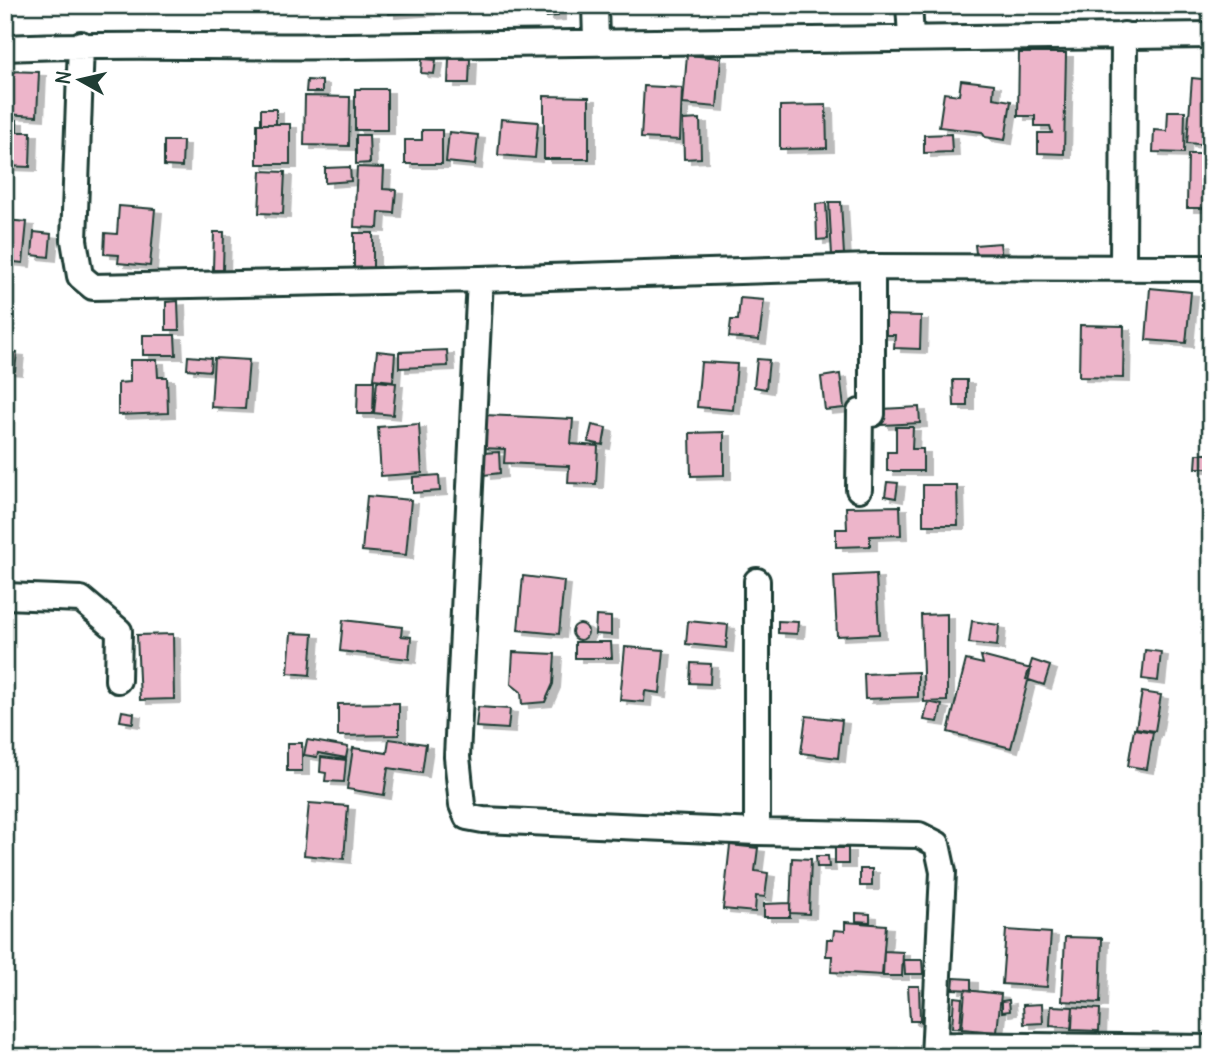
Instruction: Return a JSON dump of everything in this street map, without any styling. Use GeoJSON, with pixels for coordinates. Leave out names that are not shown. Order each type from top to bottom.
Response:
{"type":"FeatureCollection","features":[{"type":"Feature","properties":{"kind":"street"},"geometry":{"type":"LineString","coordinates":[[595,5],[596,40]]}},
{"type":"Feature","properties":{"kind":"street"},"geometry":{"type":"LineString","coordinates":[[909,5],[911,36]]}},
{"type":"Feature","properties":{"kind":"street"},"geometry":{"type":"LineString","coordinates":[[1124,35],[1124,268]]}},
{"type":"Feature","properties":{"kind":"street"},"geometry":{"type":"LineString","coordinates":[[5,48],[81,44],[340,46],[911,36],[1211,35]]}},
{"type":"Feature","properties":{"kind":"street"},"geometry":{"type":"LineString","coordinates":[[81,44],[74,240],[80,276],[93,287],[872,267],[1211,268]]}},
{"type":"Feature","properties":{"kind":"street"},"geometry":{"type":"LineString","coordinates":[[859,489],[860,412],[873,414],[872,267]]}},
{"type":"Feature","properties":{"kind":"street"},"geometry":{"type":"LineString","coordinates":[[480,279],[457,757],[462,805],[467,817],[483,820],[757,832],[919,835],[937,844],[943,872],[935,1051],[1211,1048]]}},
{"type":"Feature","properties":{"kind":"street"},"geometry":{"type":"LineString","coordinates":[[757,581],[757,832]]}},
{"type":"Feature","properties":{"kind":"street"},"geometry":{"type":"LineString","coordinates":[[5,596],[81,599],[118,631],[118,680]]}},
{"type":"Feature","properties":{"kind":"building"},"geometry":{"type":"Polygon","coordinates":[[[388,5],[427,5],[428,11],[388,14],[388,5]]]}},
{"type":"Feature","properties":{"kind":"building"},"geometry":{"type":"Polygon","coordinates":[[[545,5],[558,5],[558,16],[546,17],[545,5]]]}},
{"type":"Feature","properties":{"kind":"building"},"geometry":{"type":"Polygon","coordinates":[[[1019,53],[1066,53],[1064,154],[1038,153],[1038,133],[1052,133],[1050,126],[1035,126],[1035,116],[1018,116],[1019,53]]]}},
{"type":"Feature","properties":{"kind":"building"},"geometry":{"type":"Polygon","coordinates":[[[687,55],[721,58],[717,107],[683,104],[687,55]]]}},
{"type":"Feature","properties":{"kind":"building"},"geometry":{"type":"Polygon","coordinates":[[[422,59],[436,60],[434,74],[421,73],[422,59]]]}},
{"type":"Feature","properties":{"kind":"building"},"geometry":{"type":"Polygon","coordinates":[[[449,59],[470,59],[469,83],[448,83],[449,59]]]}},
{"type":"Feature","properties":{"kind":"building"},"geometry":{"type":"Polygon","coordinates":[[[5,71],[39,72],[37,116],[5,114],[5,71]]]}},
{"type":"Feature","properties":{"kind":"building"},"geometry":{"type":"Polygon","coordinates":[[[1192,78],[1211,80],[1211,145],[1187,143],[1192,78]]]}},
{"type":"Feature","properties":{"kind":"building"},"geometry":{"type":"Polygon","coordinates":[[[307,80],[322,81],[322,92],[306,92],[307,80]]]}},
{"type":"Feature","properties":{"kind":"building"},"geometry":{"type":"Polygon","coordinates":[[[961,80],[994,84],[993,98],[1011,101],[1005,140],[985,137],[982,132],[939,127],[944,93],[959,95],[961,80]]]}},
{"type":"Feature","properties":{"kind":"building"},"geometry":{"type":"Polygon","coordinates":[[[644,86],[682,88],[680,140],[641,138],[644,86]]]}},
{"type":"Feature","properties":{"kind":"building"},"geometry":{"type":"Polygon","coordinates":[[[355,89],[387,89],[387,130],[355,130],[355,89]]]}},
{"type":"Feature","properties":{"kind":"building"},"geometry":{"type":"Polygon","coordinates":[[[305,96],[350,97],[349,146],[304,145],[305,96]]]}},
{"type":"Feature","properties":{"kind":"building"},"geometry":{"type":"Polygon","coordinates":[[[544,96],[589,97],[589,159],[544,159],[544,96]]]}},
{"type":"Feature","properties":{"kind":"building"},"geometry":{"type":"Polygon","coordinates":[[[826,105],[827,148],[780,149],[780,106],[826,105]]]}},
{"type":"Feature","properties":{"kind":"building"},"geometry":{"type":"Polygon","coordinates":[[[261,109],[276,109],[276,124],[261,124],[261,109]]]}},
{"type":"Feature","properties":{"kind":"building"},"geometry":{"type":"Polygon","coordinates":[[[1168,111],[1185,111],[1184,153],[1153,152],[1154,130],[1167,131],[1168,111]]]}},
{"type":"Feature","properties":{"kind":"building"},"geometry":{"type":"Polygon","coordinates":[[[501,119],[538,122],[535,158],[498,155],[501,119]]]}},
{"type":"Feature","properties":{"kind":"building"},"geometry":{"type":"Polygon","coordinates":[[[700,119],[701,158],[684,159],[683,120],[700,119]]]}},
{"type":"Feature","properties":{"kind":"building"},"geometry":{"type":"Polygon","coordinates":[[[5,120],[17,120],[17,132],[31,132],[30,167],[5,166],[5,120]]]}},
{"type":"Feature","properties":{"kind":"building"},"geometry":{"type":"Polygon","coordinates":[[[257,124],[290,124],[290,164],[257,164],[257,124]]]}},
{"type":"Feature","properties":{"kind":"building"},"geometry":{"type":"Polygon","coordinates":[[[422,130],[442,130],[442,164],[405,164],[405,140],[422,140],[422,130]]]}},
{"type":"Feature","properties":{"kind":"building"},"geometry":{"type":"Polygon","coordinates":[[[449,132],[478,135],[475,165],[446,162],[449,132]]]}},
{"type":"Feature","properties":{"kind":"building"},"geometry":{"type":"Polygon","coordinates":[[[951,134],[952,152],[924,153],[924,135],[951,134]]]}},
{"type":"Feature","properties":{"kind":"building"},"geometry":{"type":"Polygon","coordinates":[[[356,135],[369,135],[370,163],[356,164],[356,135]]]}},
{"type":"Feature","properties":{"kind":"building"},"geometry":{"type":"Polygon","coordinates":[[[164,141],[183,141],[182,167],[164,166],[164,141]]]}},
{"type":"Feature","properties":{"kind":"building"},"geometry":{"type":"Polygon","coordinates":[[[1188,154],[1211,154],[1211,208],[1187,208],[1188,154]]]}},
{"type":"Feature","properties":{"kind":"building"},"geometry":{"type":"Polygon","coordinates":[[[350,167],[351,181],[325,183],[325,168],[350,167]]]}},
{"type":"Feature","properties":{"kind":"building"},"geometry":{"type":"Polygon","coordinates":[[[357,167],[384,168],[383,189],[396,190],[394,213],[379,212],[378,228],[354,227],[357,167]]]}},
{"type":"Feature","properties":{"kind":"building"},"geometry":{"type":"Polygon","coordinates":[[[261,171],[285,172],[283,214],[259,213],[261,171]]]}},
{"type":"Feature","properties":{"kind":"building"},"geometry":{"type":"Polygon","coordinates":[[[829,202],[841,202],[844,255],[832,255],[829,202]]]}},
{"type":"Feature","properties":{"kind":"building"},"geometry":{"type":"Polygon","coordinates":[[[826,203],[828,239],[817,240],[816,204],[826,203]]]}},
{"type":"Feature","properties":{"kind":"building"},"geometry":{"type":"Polygon","coordinates":[[[119,206],[155,209],[150,266],[118,263],[119,255],[104,254],[105,233],[117,234],[119,206]]]}},
{"type":"Feature","properties":{"kind":"building"},"geometry":{"type":"Polygon","coordinates":[[[5,220],[27,222],[23,263],[5,261],[5,220]]]}},
{"type":"Feature","properties":{"kind":"building"},"geometry":{"type":"Polygon","coordinates":[[[34,232],[51,234],[49,257],[32,255],[34,232]]]}},
{"type":"Feature","properties":{"kind":"building"},"geometry":{"type":"Polygon","coordinates":[[[214,232],[224,232],[223,270],[213,270],[214,232]]]}},
{"type":"Feature","properties":{"kind":"building"},"geometry":{"type":"Polygon","coordinates":[[[354,233],[373,233],[373,271],[354,271],[354,233]]]}},
{"type":"Feature","properties":{"kind":"building"},"geometry":{"type":"Polygon","coordinates":[[[1000,243],[1002,259],[977,261],[975,245],[1000,243]]]}},
{"type":"Feature","properties":{"kind":"building"},"geometry":{"type":"Polygon","coordinates":[[[1150,288],[1191,292],[1186,343],[1146,340],[1150,288]]]}},
{"type":"Feature","properties":{"kind":"building"},"geometry":{"type":"Polygon","coordinates":[[[740,298],[764,300],[759,340],[729,337],[731,320],[738,320],[740,298]]]}},
{"type":"Feature","properties":{"kind":"building"},"geometry":{"type":"Polygon","coordinates":[[[178,301],[179,330],[166,330],[166,302],[178,301]]]}},
{"type":"Feature","properties":{"kind":"building"},"geometry":{"type":"Polygon","coordinates":[[[881,315],[921,316],[920,349],[894,348],[895,335],[881,335],[881,315]]]}},
{"type":"Feature","properties":{"kind":"building"},"geometry":{"type":"Polygon","coordinates":[[[1080,325],[1124,326],[1123,378],[1079,377],[1080,325]]]}},
{"type":"Feature","properties":{"kind":"building"},"geometry":{"type":"Polygon","coordinates":[[[143,335],[175,335],[176,355],[143,355],[143,335]]]}},
{"type":"Feature","properties":{"kind":"building"},"geometry":{"type":"Polygon","coordinates":[[[447,350],[448,366],[399,368],[399,352],[447,350]]]}},
{"type":"Feature","properties":{"kind":"building"},"geometry":{"type":"Polygon","coordinates":[[[5,351],[17,352],[15,371],[5,370],[5,351]]]}},
{"type":"Feature","properties":{"kind":"building"},"geometry":{"type":"Polygon","coordinates":[[[377,351],[395,353],[393,381],[374,379],[377,351]]]}},
{"type":"Feature","properties":{"kind":"building"},"geometry":{"type":"Polygon","coordinates":[[[188,356],[211,358],[210,371],[187,369],[188,356]]]}},
{"type":"Feature","properties":{"kind":"building"},"geometry":{"type":"Polygon","coordinates":[[[214,358],[249,360],[245,409],[211,407],[214,358]]]}},
{"type":"Feature","properties":{"kind":"building"},"geometry":{"type":"Polygon","coordinates":[[[757,359],[769,360],[766,389],[754,387],[757,359]]]}},
{"type":"Feature","properties":{"kind":"building"},"geometry":{"type":"Polygon","coordinates":[[[130,360],[157,360],[158,377],[167,377],[168,413],[118,415],[118,383],[130,382],[130,360]]]}},
{"type":"Feature","properties":{"kind":"building"},"geometry":{"type":"Polygon","coordinates":[[[701,362],[737,364],[733,410],[697,407],[701,362]]]}},
{"type":"Feature","properties":{"kind":"building"},"geometry":{"type":"Polygon","coordinates":[[[840,374],[844,408],[825,410],[821,377],[840,374]]]}},
{"type":"Feature","properties":{"kind":"building"},"geometry":{"type":"Polygon","coordinates":[[[953,380],[967,380],[967,406],[954,406],[953,380]]]}},
{"type":"Feature","properties":{"kind":"building"},"geometry":{"type":"Polygon","coordinates":[[[358,381],[374,381],[373,414],[357,414],[358,381]]]}},
{"type":"Feature","properties":{"kind":"building"},"geometry":{"type":"Polygon","coordinates":[[[377,381],[396,383],[393,415],[374,413],[377,381]]]}},
{"type":"Feature","properties":{"kind":"building"},"geometry":{"type":"Polygon","coordinates":[[[919,407],[920,423],[882,425],[882,409],[919,407]]]}},
{"type":"Feature","properties":{"kind":"building"},"geometry":{"type":"Polygon","coordinates":[[[484,415],[573,419],[571,444],[598,446],[596,484],[568,483],[569,466],[504,463],[505,449],[482,448],[484,415]]]}},
{"type":"Feature","properties":{"kind":"building"},"geometry":{"type":"Polygon","coordinates":[[[419,424],[422,473],[381,476],[378,427],[419,424]]]}},
{"type":"Feature","properties":{"kind":"building"},"geometry":{"type":"Polygon","coordinates":[[[592,425],[606,428],[603,445],[588,442],[592,425]]]}},
{"type":"Feature","properties":{"kind":"building"},"geometry":{"type":"Polygon","coordinates":[[[896,427],[913,427],[912,449],[923,449],[923,471],[887,471],[887,452],[896,452],[896,427]]]}},
{"type":"Feature","properties":{"kind":"building"},"geometry":{"type":"Polygon","coordinates":[[[724,432],[724,475],[691,476],[690,433],[724,432]]]}},
{"type":"Feature","properties":{"kind":"building"},"geometry":{"type":"Polygon","coordinates":[[[499,452],[500,473],[484,475],[482,453],[499,452]]]}},
{"type":"Feature","properties":{"kind":"building"},"geometry":{"type":"Polygon","coordinates":[[[1197,454],[1211,454],[1211,468],[1196,468],[1197,454]]]}},
{"type":"Feature","properties":{"kind":"building"},"geometry":{"type":"Polygon","coordinates":[[[439,475],[440,491],[413,493],[413,477],[439,475]]]}},
{"type":"Feature","properties":{"kind":"building"},"geometry":{"type":"Polygon","coordinates":[[[887,482],[898,483],[896,498],[885,496],[887,482]]]}},
{"type":"Feature","properties":{"kind":"building"},"geometry":{"type":"Polygon","coordinates":[[[923,485],[957,485],[958,525],[923,525],[923,485]]]}},
{"type":"Feature","properties":{"kind":"building"},"geometry":{"type":"Polygon","coordinates":[[[367,496],[411,500],[406,555],[362,551],[367,496]]]}},
{"type":"Feature","properties":{"kind":"building"},"geometry":{"type":"Polygon","coordinates":[[[900,506],[901,535],[870,536],[870,546],[836,547],[836,529],[847,529],[846,507],[900,506]]]}},
{"type":"Feature","properties":{"kind":"building"},"geometry":{"type":"Polygon","coordinates":[[[876,574],[879,634],[837,636],[834,576],[876,574]]]}},
{"type":"Feature","properties":{"kind":"building"},"geometry":{"type":"Polygon","coordinates":[[[523,576],[564,581],[559,634],[518,630],[523,576]]]}},
{"type":"Feature","properties":{"kind":"building"},"geometry":{"type":"Polygon","coordinates":[[[947,614],[947,701],[924,702],[921,615],[947,614]]]}},
{"type":"Feature","properties":{"kind":"building"},"geometry":{"type":"Polygon","coordinates":[[[596,616],[611,617],[611,635],[595,634],[596,616]]]}},
{"type":"Feature","properties":{"kind":"building"},"geometry":{"type":"Polygon","coordinates":[[[343,620],[402,627],[401,636],[411,637],[409,659],[340,651],[343,620]]]}},
{"type":"Feature","properties":{"kind":"building"},"geometry":{"type":"Polygon","coordinates":[[[688,621],[728,625],[726,648],[686,644],[688,621]]]}},
{"type":"Feature","properties":{"kind":"building"},"geometry":{"type":"Polygon","coordinates":[[[778,621],[798,622],[797,634],[778,633],[778,621]]]}},
{"type":"Feature","properties":{"kind":"building"},"geometry":{"type":"Polygon","coordinates":[[[972,621],[999,625],[997,646],[969,643],[972,621]]]}},
{"type":"Feature","properties":{"kind":"building"},"geometry":{"type":"Polygon","coordinates":[[[577,624],[583,624],[588,632],[586,638],[577,640],[572,635],[572,629],[577,624]]]}},
{"type":"Feature","properties":{"kind":"building"},"geometry":{"type":"Polygon","coordinates":[[[291,633],[313,634],[310,675],[288,673],[291,633]]]}},
{"type":"Feature","properties":{"kind":"building"},"geometry":{"type":"Polygon","coordinates":[[[173,634],[174,699],[140,700],[137,635],[173,634]]]}},
{"type":"Feature","properties":{"kind":"building"},"geometry":{"type":"Polygon","coordinates":[[[575,642],[611,642],[612,658],[575,658],[575,642]]]}},
{"type":"Feature","properties":{"kind":"building"},"geometry":{"type":"Polygon","coordinates":[[[625,647],[664,650],[660,693],[645,691],[644,702],[620,700],[625,647]]]}},
{"type":"Feature","properties":{"kind":"building"},"geometry":{"type":"Polygon","coordinates":[[[1145,650],[1161,652],[1158,681],[1142,679],[1145,650]]]}},
{"type":"Feature","properties":{"kind":"building"},"geometry":{"type":"Polygon","coordinates":[[[513,652],[555,654],[553,684],[545,702],[522,704],[521,692],[511,684],[513,652]]]}},
{"type":"Feature","properties":{"kind":"building"},"geometry":{"type":"Polygon","coordinates":[[[981,656],[1031,669],[1011,748],[948,732],[966,660],[983,664],[981,656]]]}},
{"type":"Feature","properties":{"kind":"building"},"geometry":{"type":"Polygon","coordinates":[[[1032,660],[1050,666],[1044,685],[1026,679],[1032,660]]]}},
{"type":"Feature","properties":{"kind":"building"},"geometry":{"type":"Polygon","coordinates":[[[691,663],[711,664],[710,684],[690,683],[691,663]]]}},
{"type":"Feature","properties":{"kind":"building"},"geometry":{"type":"Polygon","coordinates":[[[918,672],[918,697],[865,699],[864,674],[918,672]]]}},
{"type":"Feature","properties":{"kind":"building"},"geometry":{"type":"Polygon","coordinates":[[[1142,692],[1161,695],[1155,731],[1136,728],[1142,692]]]}},
{"type":"Feature","properties":{"kind":"building"},"geometry":{"type":"Polygon","coordinates":[[[928,702],[942,705],[938,722],[924,720],[928,702]]]}},
{"type":"Feature","properties":{"kind":"building"},"geometry":{"type":"Polygon","coordinates":[[[399,703],[399,735],[338,736],[338,704],[399,703]]]}},
{"type":"Feature","properties":{"kind":"building"},"geometry":{"type":"Polygon","coordinates":[[[478,707],[510,709],[508,729],[476,727],[478,707]]]}},
{"type":"Feature","properties":{"kind":"building"},"geometry":{"type":"Polygon","coordinates":[[[122,711],[134,713],[133,723],[120,721],[122,711]]]}},
{"type":"Feature","properties":{"kind":"building"},"geometry":{"type":"Polygon","coordinates":[[[806,716],[842,720],[838,758],[801,753],[806,716]]]}},
{"type":"Feature","properties":{"kind":"building"},"geometry":{"type":"Polygon","coordinates":[[[1134,729],[1153,732],[1147,769],[1128,766],[1134,729]]]}},
{"type":"Feature","properties":{"kind":"building"},"geometry":{"type":"Polygon","coordinates":[[[389,739],[426,744],[422,773],[388,768],[384,795],[347,789],[353,748],[387,753],[389,739]]]}},
{"type":"Feature","properties":{"kind":"building"},"geometry":{"type":"Polygon","coordinates":[[[307,740],[348,747],[346,758],[318,753],[317,757],[304,755],[307,740]]]}},
{"type":"Feature","properties":{"kind":"building"},"geometry":{"type":"Polygon","coordinates":[[[287,743],[302,743],[302,771],[287,771],[287,743]]]}},
{"type":"Feature","properties":{"kind":"building"},"geometry":{"type":"Polygon","coordinates":[[[321,757],[346,760],[344,782],[325,781],[326,773],[320,772],[321,757]]]}},
{"type":"Feature","properties":{"kind":"building"},"geometry":{"type":"Polygon","coordinates":[[[309,803],[348,806],[344,859],[304,855],[309,803]]]}},
{"type":"Feature","properties":{"kind":"building"},"geometry":{"type":"Polygon","coordinates":[[[730,845],[758,848],[755,871],[768,873],[765,897],[756,896],[755,912],[723,909],[730,845]]]}},
{"type":"Feature","properties":{"kind":"building"},"geometry":{"type":"Polygon","coordinates":[[[835,848],[848,848],[848,864],[835,864],[835,848]]]}},
{"type":"Feature","properties":{"kind":"building"},"geometry":{"type":"Polygon","coordinates":[[[816,856],[828,856],[829,867],[817,867],[816,856]]]}},
{"type":"Feature","properties":{"kind":"building"},"geometry":{"type":"Polygon","coordinates":[[[792,858],[811,859],[809,914],[790,913],[792,858]]]}},
{"type":"Feature","properties":{"kind":"building"},"geometry":{"type":"Polygon","coordinates":[[[860,869],[872,869],[872,886],[860,886],[860,869]]]}},
{"type":"Feature","properties":{"kind":"building"},"geometry":{"type":"Polygon","coordinates":[[[790,903],[790,917],[764,917],[764,904],[790,903]]]}},
{"type":"Feature","properties":{"kind":"building"},"geometry":{"type":"Polygon","coordinates":[[[856,913],[870,914],[870,922],[856,921],[856,913]]]}},
{"type":"Feature","properties":{"kind":"building"},"geometry":{"type":"Polygon","coordinates":[[[845,922],[886,925],[882,975],[831,972],[832,956],[826,956],[827,939],[833,939],[834,930],[845,931],[845,922]]]}},
{"type":"Feature","properties":{"kind":"building"},"geometry":{"type":"Polygon","coordinates":[[[1006,930],[1051,933],[1047,987],[1002,984],[1006,930]]]}},
{"type":"Feature","properties":{"kind":"building"},"geometry":{"type":"Polygon","coordinates":[[[1065,937],[1102,938],[1100,1003],[1062,1001],[1065,937]]]}},
{"type":"Feature","properties":{"kind":"building"},"geometry":{"type":"Polygon","coordinates":[[[884,951],[903,952],[902,976],[883,976],[884,951]]]}},
{"type":"Feature","properties":{"kind":"building"},"geometry":{"type":"Polygon","coordinates":[[[904,960],[922,960],[923,974],[905,974],[904,960]]]}},
{"type":"Feature","properties":{"kind":"building"},"geometry":{"type":"Polygon","coordinates":[[[954,978],[971,979],[971,990],[953,989],[954,978]]]}},
{"type":"Feature","properties":{"kind":"building"},"geometry":{"type":"Polygon","coordinates":[[[908,986],[919,986],[920,1021],[910,1021],[908,986]]]}},
{"type":"Feature","properties":{"kind":"building"},"geometry":{"type":"Polygon","coordinates":[[[965,990],[1001,994],[997,1032],[962,1029],[965,990]]]}},
{"type":"Feature","properties":{"kind":"building"},"geometry":{"type":"Polygon","coordinates":[[[954,997],[962,998],[960,1028],[952,1028],[954,997]]]}},
{"type":"Feature","properties":{"kind":"building"},"geometry":{"type":"Polygon","coordinates":[[[1009,1000],[1010,1011],[1002,1012],[1002,1001],[1009,1000]]]}},
{"type":"Feature","properties":{"kind":"building"},"geometry":{"type":"Polygon","coordinates":[[[1042,1004],[1043,1023],[1024,1024],[1023,1005],[1042,1004]]]}},
{"type":"Feature","properties":{"kind":"building"},"geometry":{"type":"Polygon","coordinates":[[[1051,1006],[1073,1007],[1072,1028],[1050,1026],[1051,1006]]]}},
{"type":"Feature","properties":{"kind":"building"},"geometry":{"type":"Polygon","coordinates":[[[1073,1007],[1100,1009],[1099,1031],[1071,1030],[1073,1007]]]}}]}
